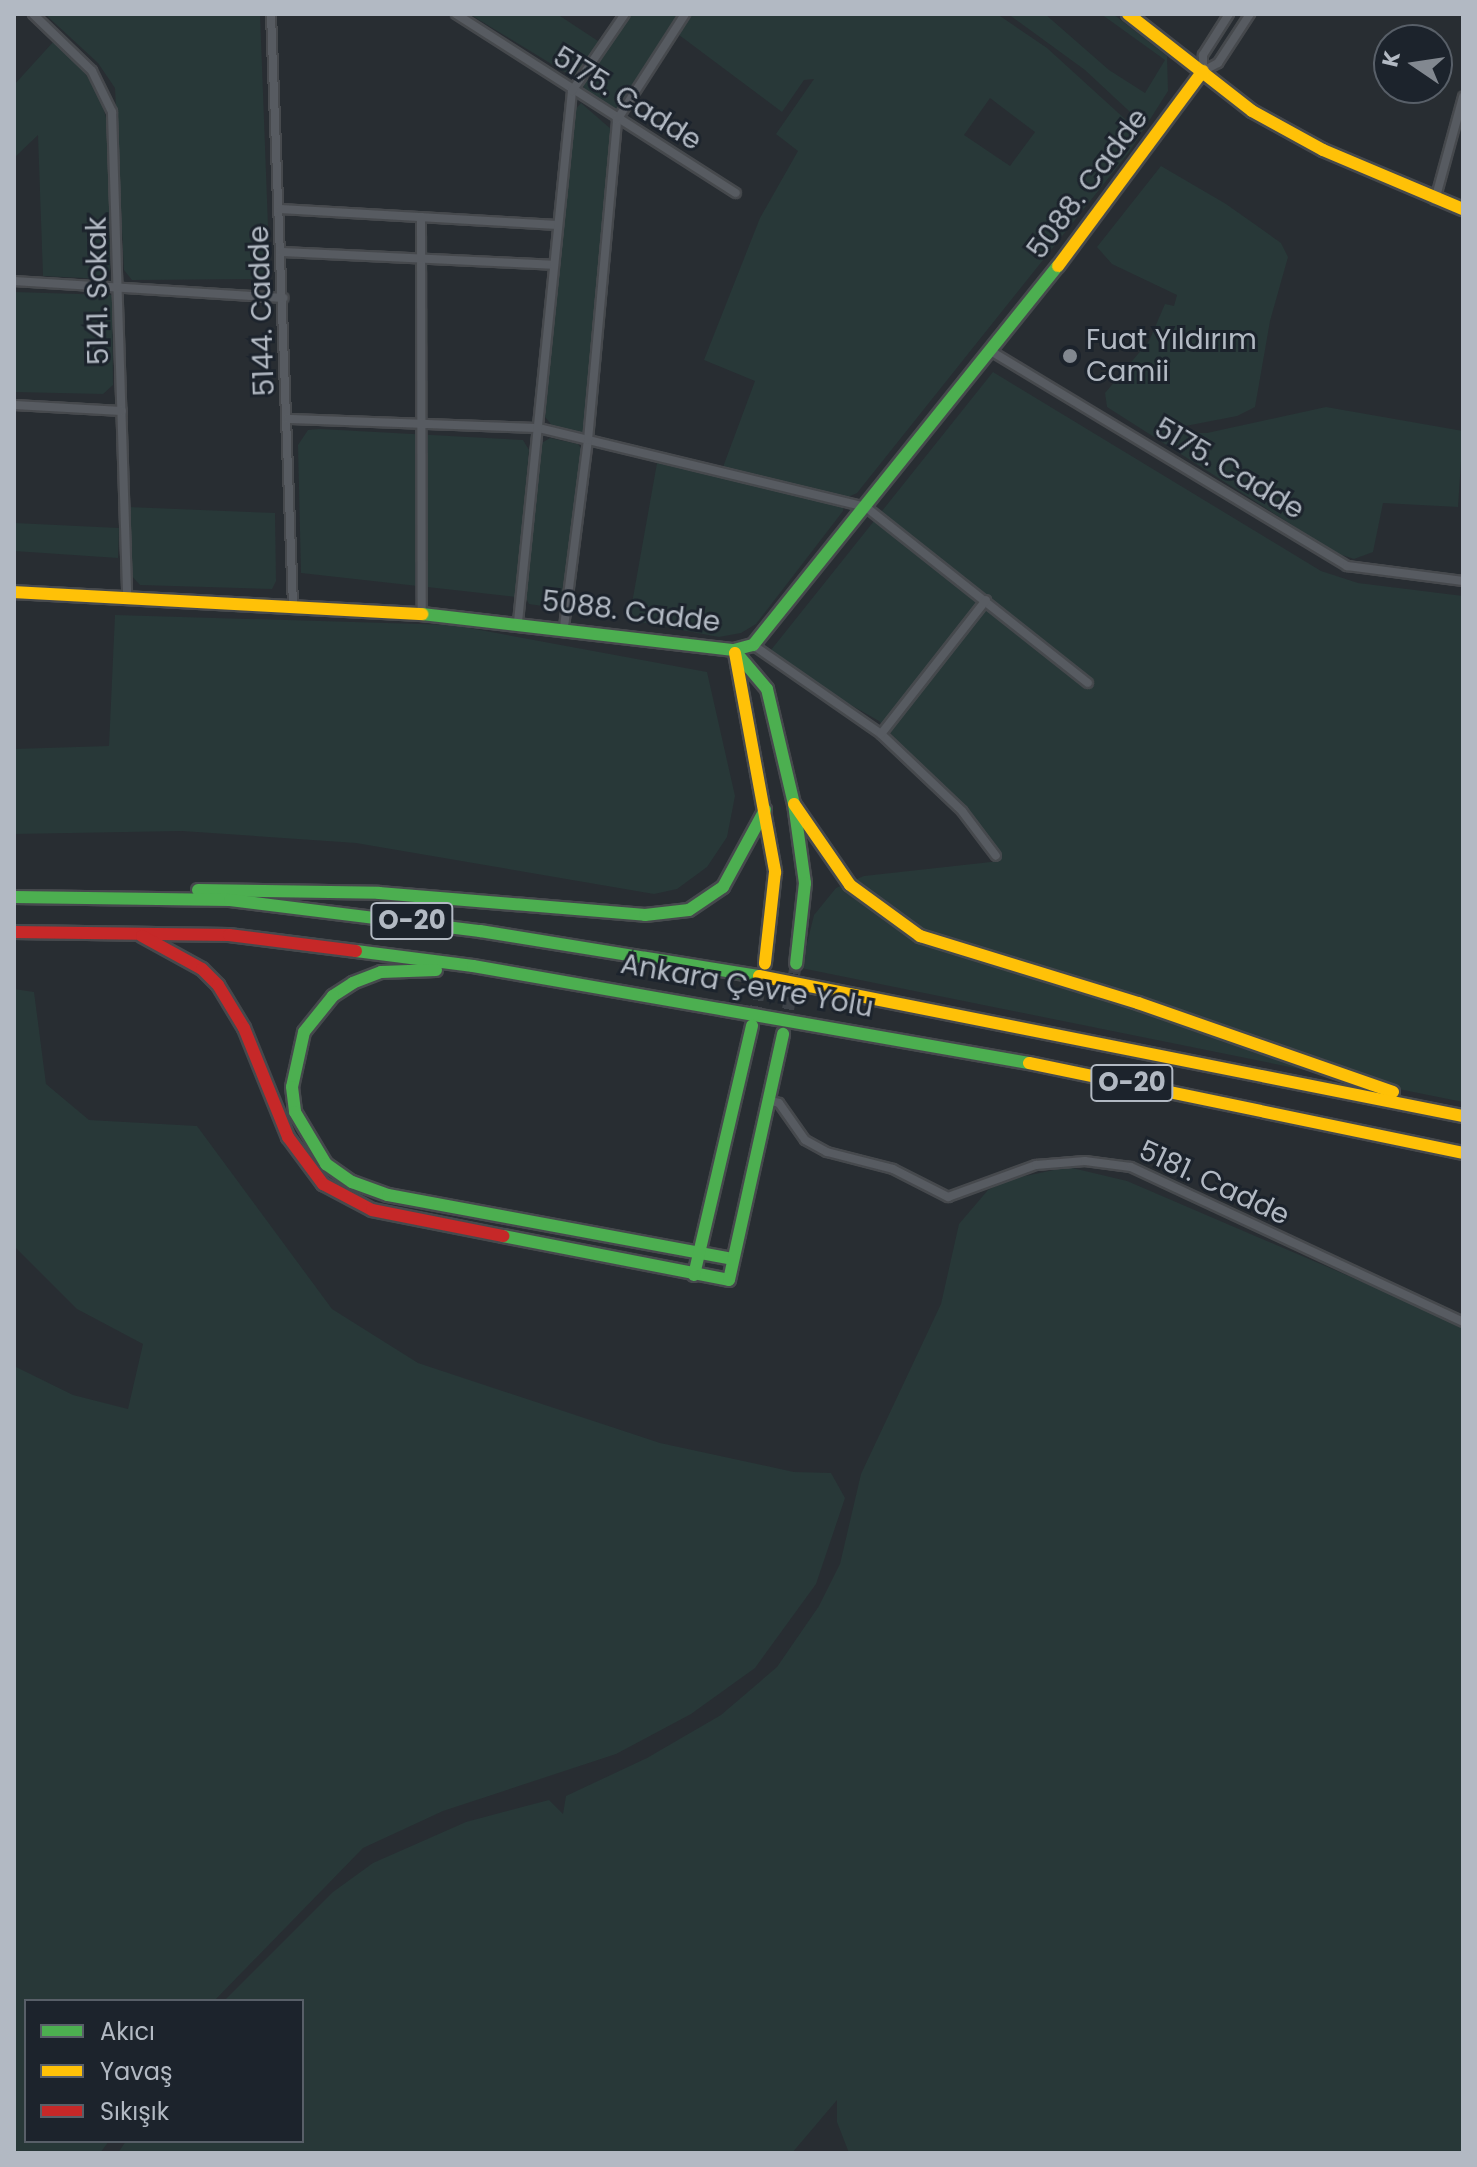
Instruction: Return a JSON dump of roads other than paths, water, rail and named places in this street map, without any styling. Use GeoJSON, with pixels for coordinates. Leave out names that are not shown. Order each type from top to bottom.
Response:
{"type":"FeatureCollection","features":[{"type":"Feature","properties":{"kind":"main road"},"geometry":{"type":"LineString","coordinates":[[1128,14],[1252,111],[1299,137],[1435,200],[1463,209]]}},
{"type":"Feature","properties":{"kind":"main road","name":"5088. Cadde"},"geometry":{"type":"LineString","coordinates":[[14,592],[422,614],[564,627],[734,650],[753,645],[866,507],[988,349],[1109,203],[1203,71]]}},
{"type":"Feature","properties":{"kind":"main road"},"geometry":{"type":"LineString","coordinates":[[734,650],[767,689],[794,804],[805,883],[796,964]]}},
{"type":"Feature","properties":{"kind":"main road"},"geometry":{"type":"LineString","coordinates":[[734,650],[775,872],[765,963]]}},
{"type":"Feature","properties":{"kind":"main road"},"geometry":{"type":"LineString","coordinates":[[794,804],[850,885],[920,936],[1138,1003],[1463,1116]]}},
{"type":"Feature","properties":{"kind":"main road"},"geometry":{"type":"LineString","coordinates":[[127,896],[241,887],[379,893],[645,915],[689,910],[723,887],[765,810]]}},
{"type":"Feature","properties":{"kind":"main road","name":"Ankara Çevre Yolu"},"geometry":{"type":"LineString","coordinates":[[14,897],[127,896],[337,911],[805,983],[1463,1116]]}},
{"type":"Feature","properties":{"kind":"main road","name":"Ankara Çevre Yolu"},"geometry":{"type":"LineString","coordinates":[[14,932],[135,933],[288,941],[540,976],[916,1040],[1463,1153]]}},
{"type":"Feature","properties":{"kind":"main road"},"geometry":{"type":"LineString","coordinates":[[135,933],[190,962],[218,985],[244,1028],[288,1137],[304,1164],[335,1192],[372,1210],[694,1275],[729,1280],[783,1034]]}},
{"type":"Feature","properties":{"kind":"main road"},"geometry":{"type":"LineString","coordinates":[[540,976],[411,968],[381,972],[333,996],[304,1032],[296,1057],[295,1112],[309,1139],[326,1164],[352,1182],[388,1195],[732,1259]]}},
{"type":"Feature","properties":{"kind":"main road"},"geometry":{"type":"LineString","coordinates":[[694,1275],[752,1026]]}},
{"type":"Feature","properties":{"kind":"street","name":"5141. Sokak"},"geometry":{"type":"LineString","coordinates":[[33,14],[92,71],[112,112],[120,287],[127,597]]}},
{"type":"Feature","properties":{"kind":"street","name":"5144. Cadde"},"geometry":{"type":"LineString","coordinates":[[271,14],[293,605]]}},
{"type":"Feature","properties":{"kind":"street","name":"5175. Cadde"},"geometry":{"type":"LineString","coordinates":[[456,14],[617,120],[736,193]]}},
{"type":"Feature","properties":{"kind":"street"},"geometry":{"type":"LineString","coordinates":[[518,622],[572,91],[625,14]]}},
{"type":"Feature","properties":{"kind":"street"},"geometry":{"type":"LineString","coordinates":[[564,627],[588,440],[617,120],[685,14]]}},
{"type":"Feature","properties":{"kind":"street"},"geometry":{"type":"LineString","coordinates":[[1229,14],[1203,55],[1203,71],[1218,63],[1250,14]]}},
{"type":"Feature","properties":{"kind":"street"},"geometry":{"type":"LineString","coordinates":[[1435,200],[1463,97]]}},
{"type":"Feature","properties":{"kind":"street"},"geometry":{"type":"LineString","coordinates":[[280,209],[558,225]]}},
{"type":"Feature","properties":{"kind":"street"},"geometry":{"type":"LineString","coordinates":[[421,217],[422,614]]}},
{"type":"Feature","properties":{"kind":"street"},"geometry":{"type":"LineString","coordinates":[[281,252],[554,265]]}},
{"type":"Feature","properties":{"kind":"street"},"geometry":{"type":"LineString","coordinates":[[14,281],[283,298]]}},
{"type":"Feature","properties":{"kind":"street","name":"5175. Cadde"},"geometry":{"type":"LineString","coordinates":[[988,349],[1347,566],[1463,581]]}},
{"type":"Feature","properties":{"kind":"street"},"geometry":{"type":"LineString","coordinates":[[14,405],[122,411]]}},
{"type":"Feature","properties":{"kind":"street"},"geometry":{"type":"LineString","coordinates":[[288,419],[539,428],[689,469],[866,507],[928,553],[1088,683]]}},
{"type":"Feature","properties":{"kind":"street"},"geometry":{"type":"LineString","coordinates":[[881,734],[986,600]]}},
{"type":"Feature","properties":{"kind":"street"},"geometry":{"type":"LineString","coordinates":[[753,645],[881,734],[962,811],[996,856]]}},
{"type":"Feature","properties":{"kind":"street","name":"5181. Cadde"},"geometry":{"type":"LineString","coordinates":[[768,1100],[779,1103],[805,1140],[827,1152],[893,1169],[937,1194],[957,1197],[1036,1165],[1085,1161],[1131,1167],[1463,1322]]}},
{"type":"Feature","properties":{"kind":"tunnel"},"geometry":{"type":"LineString","coordinates":[[785,1027],[796,964]]}},
{"type":"Feature","properties":{"kind":"tunnel"},"geometry":{"type":"LineString","coordinates":[[754,1018],[763,970]]}},
{"type":"Feature","properties":{"kind":"place","name":"Fuat Yıldırım Camii"},"geometry":{"type":"Point","coordinates":[1070,356]}}]}
